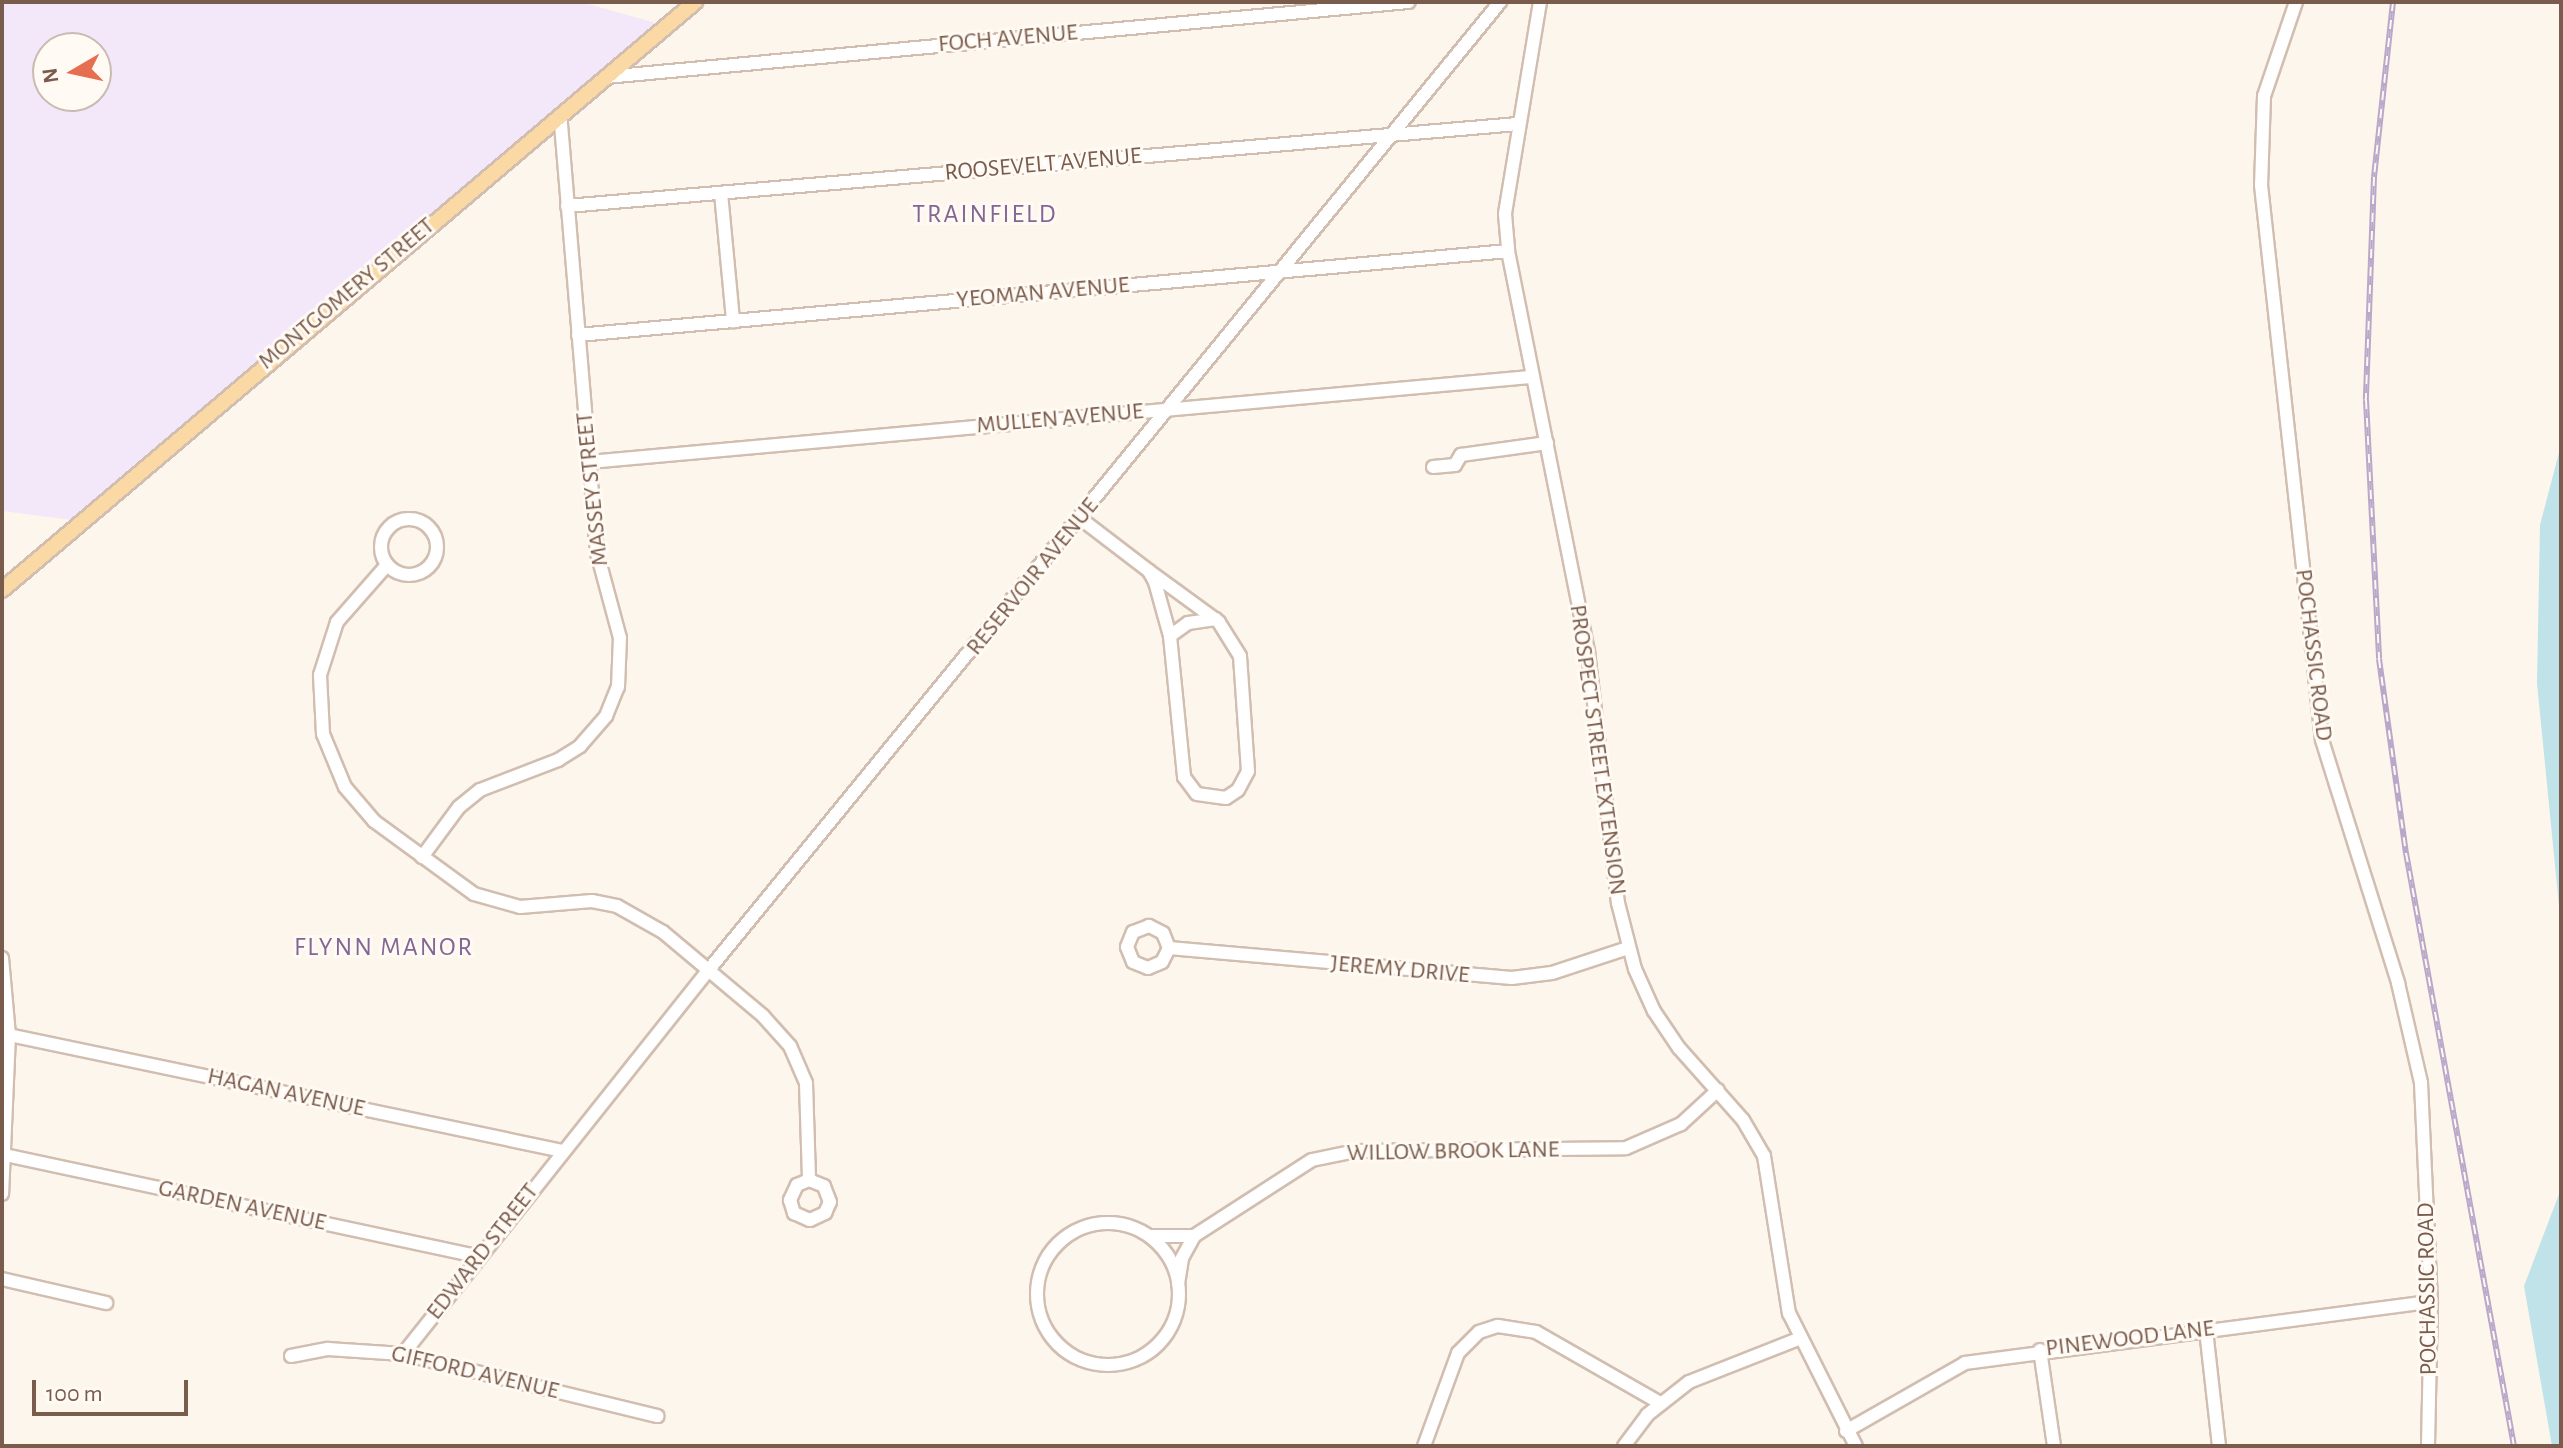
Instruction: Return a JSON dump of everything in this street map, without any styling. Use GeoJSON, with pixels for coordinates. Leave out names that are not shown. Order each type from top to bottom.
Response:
{"type":"FeatureCollection","features":[{"type":"Feature","properties":{"kind":"main road","name":"MONTGOMERY STREET"},"geometry":{"type":"LineString","coordinates":[[2,590],[695,2]]}},
{"type":"Feature","properties":{"kind":"street","name":"FOCH AVENUE"},"geometry":{"type":"LineString","coordinates":[[606,77],[1409,2]]}},
{"type":"Feature","properties":{"kind":"street","name":"RESERVOIR AVENUE"},"geometry":{"type":"LineString","coordinates":[[563,1151],[1081,519],[1279,272],[1395,135],[1500,2]]}},
{"type":"Feature","properties":{"kind":"street","name":"PROSPECT STREET EXTENSION"},"geometry":{"type":"LineString","coordinates":[[1540,2],[1505,214],[1508,251],[1530,377],[1547,443],[1588,652],[1610,858],[1628,948],[1666,1031],[1718,1090],[1764,1156],[1782,1281],[1798,1339],[1856,1446]]}},
{"type":"Feature","properties":{"kind":"street","name":"POCHASSIC ROAD"},"geometry":{"type":"LineString","coordinates":[[2296,2],[2264,96],[2264,217],[2322,740],[2398,983],[2421,1083],[2431,1302],[2428,1446]]}},
{"type":"Feature","properties":{"kind":"street","name":"MASSEY STREET"},"geometry":{"type":"LineString","coordinates":[[422,857],[469,797],[502,778],[569,754],[598,728],[612,703],[621,670],[620,638],[597,553],[560,116]]}},
{"type":"Feature","properties":{"kind":"street","name":"ROOSEVELT AVENUE"},"geometry":{"type":"LineString","coordinates":[[567,206],[1518,124]]}},
{"type":"Feature","properties":{"kind":"street"},"geometry":{"type":"LineString","coordinates":[[721,193],[733,321]]}},
{"type":"Feature","properties":{"kind":"street","name":"YEOMAN AVENUE"},"geometry":{"type":"LineString","coordinates":[[578,335],[1508,251]]}},
{"type":"Feature","properties":{"kind":"street","name":"MULLEN AVENUE"},"geometry":{"type":"LineString","coordinates":[[589,462],[1530,377]]}},
{"type":"Feature","properties":{"kind":"street"},"geometry":{"type":"LineString","coordinates":[[1433,467],[1455,465],[1461,455],[1547,443]]}},
{"type":"Feature","properties":{"kind":"street"},"geometry":{"type":"LineString","coordinates":[[410,519],[431,529],[437,551],[426,570],[405,575],[387,565],[381,543],[389,528],[410,519]]}},
{"type":"Feature","properties":{"kind":"street"},"geometry":{"type":"LineString","coordinates":[[1081,519],[1216,619],[1240,656],[1248,763],[1243,784],[1226,798],[1197,794],[1184,777],[1170,636],[1164,605],[1149,571]]}},
{"type":"Feature","properties":{"kind":"street"},"geometry":{"type":"LineString","coordinates":[[387,565],[352,600],[331,635],[320,675],[320,720],[332,762],[352,798],[422,857],[474,894],[508,906],[592,901],[617,906],[663,932],[707,972],[773,1024],[797,1058],[808,1097],[809,1180]]}},
{"type":"Feature","properties":{"kind":"street"},"geometry":{"type":"LineString","coordinates":[[1170,636],[1188,623],[1216,619]]}},
{"type":"Feature","properties":{"kind":"street","name":"JEREMY DRIVE"},"geometry":{"type":"LineString","coordinates":[[1169,948],[1512,978],[1552,973],[1628,948]]}},
{"type":"Feature","properties":{"kind":"street"},"geometry":{"type":"LineString","coordinates":[[2,958],[9,1035],[2,1194]]}},
{"type":"Feature","properties":{"kind":"street","name":"HAGAN AVENUE"},"geometry":{"type":"LineString","coordinates":[[9,1035],[563,1151]]}},
{"type":"Feature","properties":{"kind":"street","name":"WILLOW BROOK LANE"},"geometry":{"type":"LineString","coordinates":[[1194,1236],[1291,1169],[1322,1156],[1355,1151],[1626,1148],[1681,1124],[1718,1090]]}},
{"type":"Feature","properties":{"kind":"street","name":"EDWARD STREET"},"geometry":{"type":"LineString","coordinates":[[403,1354],[563,1151]]}},
{"type":"Feature","properties":{"kind":"street","name":"GARDEN AVENUE"},"geometry":{"type":"LineString","coordinates":[[5,1155],[479,1257]]}},
{"type":"Feature","properties":{"kind":"street"},"geometry":{"type":"LineString","coordinates":[[1106,1223],[1149,1236],[1194,1236],[1182,1258],[1170,1328],[1138,1358],[1094,1363],[1064,1349],[1049,1332],[1038,1300],[1040,1278],[1064,1239],[1106,1223]]}},
{"type":"Feature","properties":{"kind":"street"},"geometry":{"type":"LineString","coordinates":[[1149,1236],[1166,1252],[1178,1284]]}},
{"type":"Feature","properties":{"kind":"street"},"geometry":{"type":"LineString","coordinates":[[2,1279],[106,1303]]}},
{"type":"Feature","properties":{"kind":"street","name":"PINEWOOD LANE"},"geometry":{"type":"LineString","coordinates":[[1846,1431],[1965,1363],[2040,1350],[2431,1302]]}},
{"type":"Feature","properties":{"kind":"street"},"geometry":{"type":"LineString","coordinates":[[1424,1446],[1458,1353],[1479,1332],[1498,1326],[1536,1332],[1660,1403]]}},
{"type":"Feature","properties":{"kind":"street"},"geometry":{"type":"LineString","coordinates":[[2206,1330],[2219,1446]]}},
{"type":"Feature","properties":{"kind":"street"},"geometry":{"type":"LineString","coordinates":[[1624,1446],[1660,1403],[1706,1373],[1798,1339]]}},
{"type":"Feature","properties":{"kind":"street","name":"GIFFORD AVENUE"},"geometry":{"type":"LineString","coordinates":[[291,1356],[328,1349],[403,1354],[658,1416]]}},
{"type":"Feature","properties":{"kind":"street"},"geometry":{"type":"LineString","coordinates":[[2040,1350],[2054,1446]]}},
{"type":"Feature","properties":{"kind":"shaded area"},"geometry":{"type":"Polygon","coordinates":[[[2,2],[581,2],[667,26],[80,521],[2,511],[2,2]]]}},
{"type":"Feature","properties":{"kind":"water"},"geometry":{"type":"Polygon","coordinates":[[[2561,445],[2561,926],[2537,683],[2540,525],[2561,445]]]}},
{"type":"Feature","properties":{"kind":"water"},"geometry":{"type":"Polygon","coordinates":[[[2561,1189],[2561,1446],[2552,1446],[2524,1286],[2561,1189]]]}},
{"type":"Feature","properties":{"kind":"railway"},"geometry":{"type":"LineString","coordinates":[[2393,2],[2374,177],[2366,400],[2379,659],[2406,853],[2514,1446]]}},
{"type":"Feature","properties":{"kind":"district","name":"TRAINFIELD"},"geometry":{"type":"Point","coordinates":[985,215]}},
{"type":"Feature","properties":{"kind":"district","name":"FLYNN MANOR"},"geometry":{"type":"Point","coordinates":[384,948]}}]}
